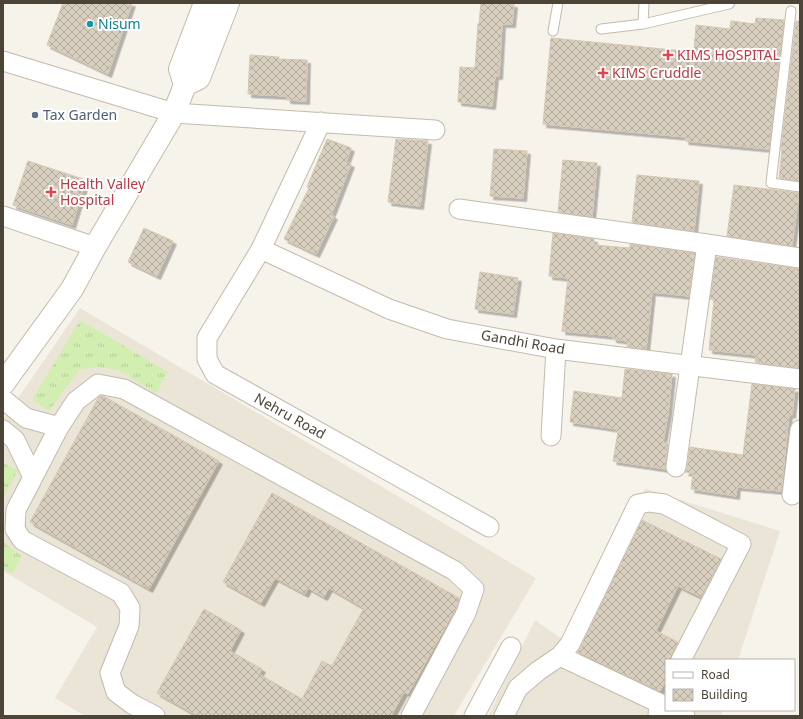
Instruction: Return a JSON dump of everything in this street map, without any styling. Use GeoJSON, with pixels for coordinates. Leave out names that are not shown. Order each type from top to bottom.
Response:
{"type":"FeatureCollection","features":[{"type":"Feature","properties":{"kind":"street"},"geometry":{"type":"LineString","coordinates":[[3,384],[72,289],[94,247],[174,113],[185,85],[180,69],[205,3]]}},
{"type":"Feature","properties":{"kind":"street"},"geometry":{"type":"LineString","coordinates":[[185,85],[199,78],[228,3]]}},
{"type":"Feature","properties":{"kind":"street"},"geometry":{"type":"LineString","coordinates":[[3,61],[174,113],[435,130]]}},
{"type":"Feature","properties":{"kind":"street","name":"Nehru Road"},"geometry":{"type":"LineString","coordinates":[[321,122],[261,249],[207,338],[207,359],[216,374],[489,527]]}},
{"type":"Feature","properties":{"kind":"street"},"geometry":{"type":"LineString","coordinates":[[458,209],[800,258]]}},
{"type":"Feature","properties":{"kind":"street"},"geometry":{"type":"LineString","coordinates":[[3,216],[94,247]]}},
{"type":"Feature","properties":{"kind":"street"},"geometry":{"type":"LineString","coordinates":[[676,467],[707,244]]}},
{"type":"Feature","properties":{"kind":"street","name":"Gandhi Road"},"geometry":{"type":"LineString","coordinates":[[261,249],[389,309],[447,330],[556,349],[800,379]]}},
{"type":"Feature","properties":{"kind":"street"},"geometry":{"type":"LineString","coordinates":[[551,436],[556,349]]}},
{"type":"Feature","properties":{"kind":"street"},"geometry":{"type":"LineString","coordinates":[[155,716],[132,704],[116,692],[110,673],[129,626],[130,608],[121,593],[22,540],[15,529],[16,510],[59,427],[76,401],[98,384],[124,389],[455,571],[474,589],[466,613],[411,716]]}},
{"type":"Feature","properties":{"kind":"street"},"geometry":{"type":"LineString","coordinates":[[3,399],[26,418],[59,427]]}},
{"type":"Feature","properties":{"kind":"street"},"geometry":{"type":"LineString","coordinates":[[3,430],[15,440],[33,477]]}},
{"type":"Feature","properties":{"kind":"street"},"geometry":{"type":"LineString","coordinates":[[792,495],[800,430]]}},
{"type":"Feature","properties":{"kind":"street"},"geometry":{"type":"LineString","coordinates":[[504,716],[518,688],[538,671],[560,656],[570,644],[638,504],[649,502],[664,504],[741,544],[682,659]]}},
{"type":"Feature","properties":{"kind":"street"},"geometry":{"type":"LineString","coordinates":[[474,716],[511,647]]}},
{"type":"Feature","properties":{"kind":"street"},"geometry":{"type":"LineString","coordinates":[[560,656],[665,705]]}},
{"type":"Feature","properties":{"kind":"street"},"geometry":{"type":"LineString","coordinates":[[676,711],[685,716]]}},
{"type":"Feature","properties":{"kind":"lane"},"geometry":{"type":"LineString","coordinates":[[553,31],[558,3]]}},
{"type":"Feature","properties":{"kind":"lane"},"geometry":{"type":"LineString","coordinates":[[643,24],[644,3]]}},
{"type":"Feature","properties":{"kind":"lane"},"geometry":{"type":"LineString","coordinates":[[601,29],[643,24],[730,3]]}},
{"type":"Feature","properties":{"kind":"lane"},"geometry":{"type":"LineString","coordinates":[[791,11],[772,183],[800,187]]}},
{"type":"Feature","properties":{"kind":"shaded area"},"geometry":{"type":"Polygon","coordinates":[[[80,308],[536,578],[454,716],[85,716],[55,698],[97,627],[3,571],[3,420],[80,308]]]}},
{"type":"Feature","properties":{"kind":"shaded area"},"geometry":{"type":"Polygon","coordinates":[[[645,489],[780,531],[738,659],[665,659],[665,711],[723,711],[721,716],[488,716],[535,620],[576,649],[645,489]]]}},
{"type":"Feature","properties":{"kind":"green space"},"geometry":{"type":"Polygon","coordinates":[[[80,320],[168,372],[156,393],[118,370],[96,367],[79,370],[49,411],[32,400],[80,320]]]}},
{"type":"Feature","properties":{"kind":"green space"},"geometry":{"type":"Polygon","coordinates":[[[3,463],[18,470],[3,498],[3,463]]]}},
{"type":"Feature","properties":{"kind":"green space"},"geometry":{"type":"Polygon","coordinates":[[[3,538],[5,544],[22,556],[12,574],[3,568],[3,538]]]}},
{"type":"Feature","properties":{"kind":"building","name":"Nisum"},"geometry":{"type":"Polygon","coordinates":[[[63,3],[132,3],[108,74],[47,45],[63,3]]]}},
{"type":"Feature","properties":{"kind":"building"},"geometry":{"type":"Polygon","coordinates":[[[481,3],[514,4],[512,24],[502,24],[499,76],[495,76],[492,106],[458,102],[460,67],[475,68],[481,3]]]}},
{"type":"Feature","properties":{"kind":"building"},"geometry":{"type":"Polygon","coordinates":[[[756,18],[784,20],[769,149],[685,141],[686,137],[543,124],[551,38],[694,52],[696,25],[730,29],[731,21],[755,24],[756,18]]]}},
{"type":"Feature","properties":{"kind":"building"},"geometry":{"type":"Polygon","coordinates":[[[796,21],[800,22],[800,181],[779,178],[796,21]]]}},
{"type":"Feature","properties":{"kind":"building"},"geometry":{"type":"Polygon","coordinates":[[[250,55],[279,57],[279,59],[307,60],[306,101],[287,100],[287,96],[248,94],[250,55]]]}},
{"type":"Feature","properties":{"kind":"building"},"geometry":{"type":"Polygon","coordinates":[[[327,139],[351,148],[346,162],[351,164],[331,215],[334,216],[316,254],[284,239],[309,188],[307,187],[327,139]]]}},
{"type":"Feature","properties":{"kind":"building"},"geometry":{"type":"Polygon","coordinates":[[[396,139],[428,141],[420,206],[388,202],[396,139]]]}},
{"type":"Feature","properties":{"kind":"building"},"geometry":{"type":"Polygon","coordinates":[[[494,149],[527,151],[523,198],[490,196],[494,149]]]}},
{"type":"Feature","properties":{"kind":"building"},"geometry":{"type":"Polygon","coordinates":[[[563,160],[597,163],[592,217],[558,212],[563,160]]]}},
{"type":"Feature","properties":{"kind":"building"},"geometry":{"type":"Polygon","coordinates":[[[28,161],[86,180],[72,225],[13,205],[28,161]]]}},
{"type":"Feature","properties":{"kind":"building"},"geometry":{"type":"Polygon","coordinates":[[[637,175],[699,181],[694,231],[632,222],[637,175]]]}},
{"type":"Feature","properties":{"kind":"building"},"geometry":{"type":"Polygon","coordinates":[[[734,185],[799,193],[792,246],[727,236],[734,185]]]}},
{"type":"Feature","properties":{"kind":"building"},"geometry":{"type":"Polygon","coordinates":[[[144,228],[173,241],[157,276],[128,262],[144,228]]]}},
{"type":"Feature","properties":{"kind":"building"},"geometry":{"type":"Polygon","coordinates":[[[553,233],[594,239],[594,245],[630,248],[630,244],[695,253],[689,296],[652,292],[646,349],[627,347],[628,341],[613,339],[613,336],[562,331],[568,278],[549,276],[553,233]]]}},
{"type":"Feature","properties":{"kind":"building"},"geometry":{"type":"Polygon","coordinates":[[[716,257],[800,269],[800,363],[798,363],[797,368],[755,362],[756,355],[709,350],[714,300],[710,299],[716,257]]]}},
{"type":"Feature","properties":{"kind":"building"},"geometry":{"type":"Polygon","coordinates":[[[480,272],[518,278],[513,314],[475,309],[480,272]]]}},
{"type":"Feature","properties":{"kind":"building"},"geometry":{"type":"Polygon","coordinates":[[[625,369],[672,374],[668,414],[663,442],[668,444],[665,465],[666,469],[613,461],[618,432],[616,432],[617,429],[570,422],[574,391],[622,398],[625,369]]]}},
{"type":"Feature","properties":{"kind":"building"},"geometry":{"type":"Polygon","coordinates":[[[752,384],[795,389],[792,415],[789,414],[781,491],[737,487],[736,496],[691,489],[693,473],[685,472],[687,469],[690,447],[743,455],[752,384]]]}},
{"type":"Feature","properties":{"kind":"building"},"geometry":{"type":"Polygon","coordinates":[[[101,396],[219,461],[149,589],[30,522],[99,397],[101,396]]]}},
{"type":"Feature","properties":{"kind":"building"},"geometry":{"type":"Polygon","coordinates":[[[272,493],[459,598],[457,606],[408,694],[404,692],[391,716],[198,716],[157,693],[204,609],[241,630],[230,651],[262,669],[259,674],[302,699],[322,661],[332,666],[364,608],[329,588],[324,597],[308,588],[305,594],[275,578],[261,603],[223,582],[272,493]]]}},
{"type":"Feature","properties":{"kind":"building"},"geometry":{"type":"Polygon","coordinates":[[[642,520],[721,559],[701,597],[678,586],[656,631],[678,642],[670,659],[665,659],[665,682],[660,691],[578,652],[642,520]]]}},
{"type":"Feature","properties":{"kind":"place","name":"Nisum"},"geometry":{"type":"Point","coordinates":[90,24]}},
{"type":"Feature","properties":{"kind":"place","name":"KIMS HOSPITAL"},"geometry":{"type":"Point","coordinates":[668,55]}},
{"type":"Feature","properties":{"kind":"place","name":"KIMS Cruddle"},"geometry":{"type":"Point","coordinates":[603,73]}},
{"type":"Feature","properties":{"kind":"place","name":"Tax Garden"},"geometry":{"type":"Point","coordinates":[35,115]}},
{"type":"Feature","properties":{"kind":"place","name":"Health Valley Hospital"},"geometry":{"type":"Point","coordinates":[51,192]}}]}
